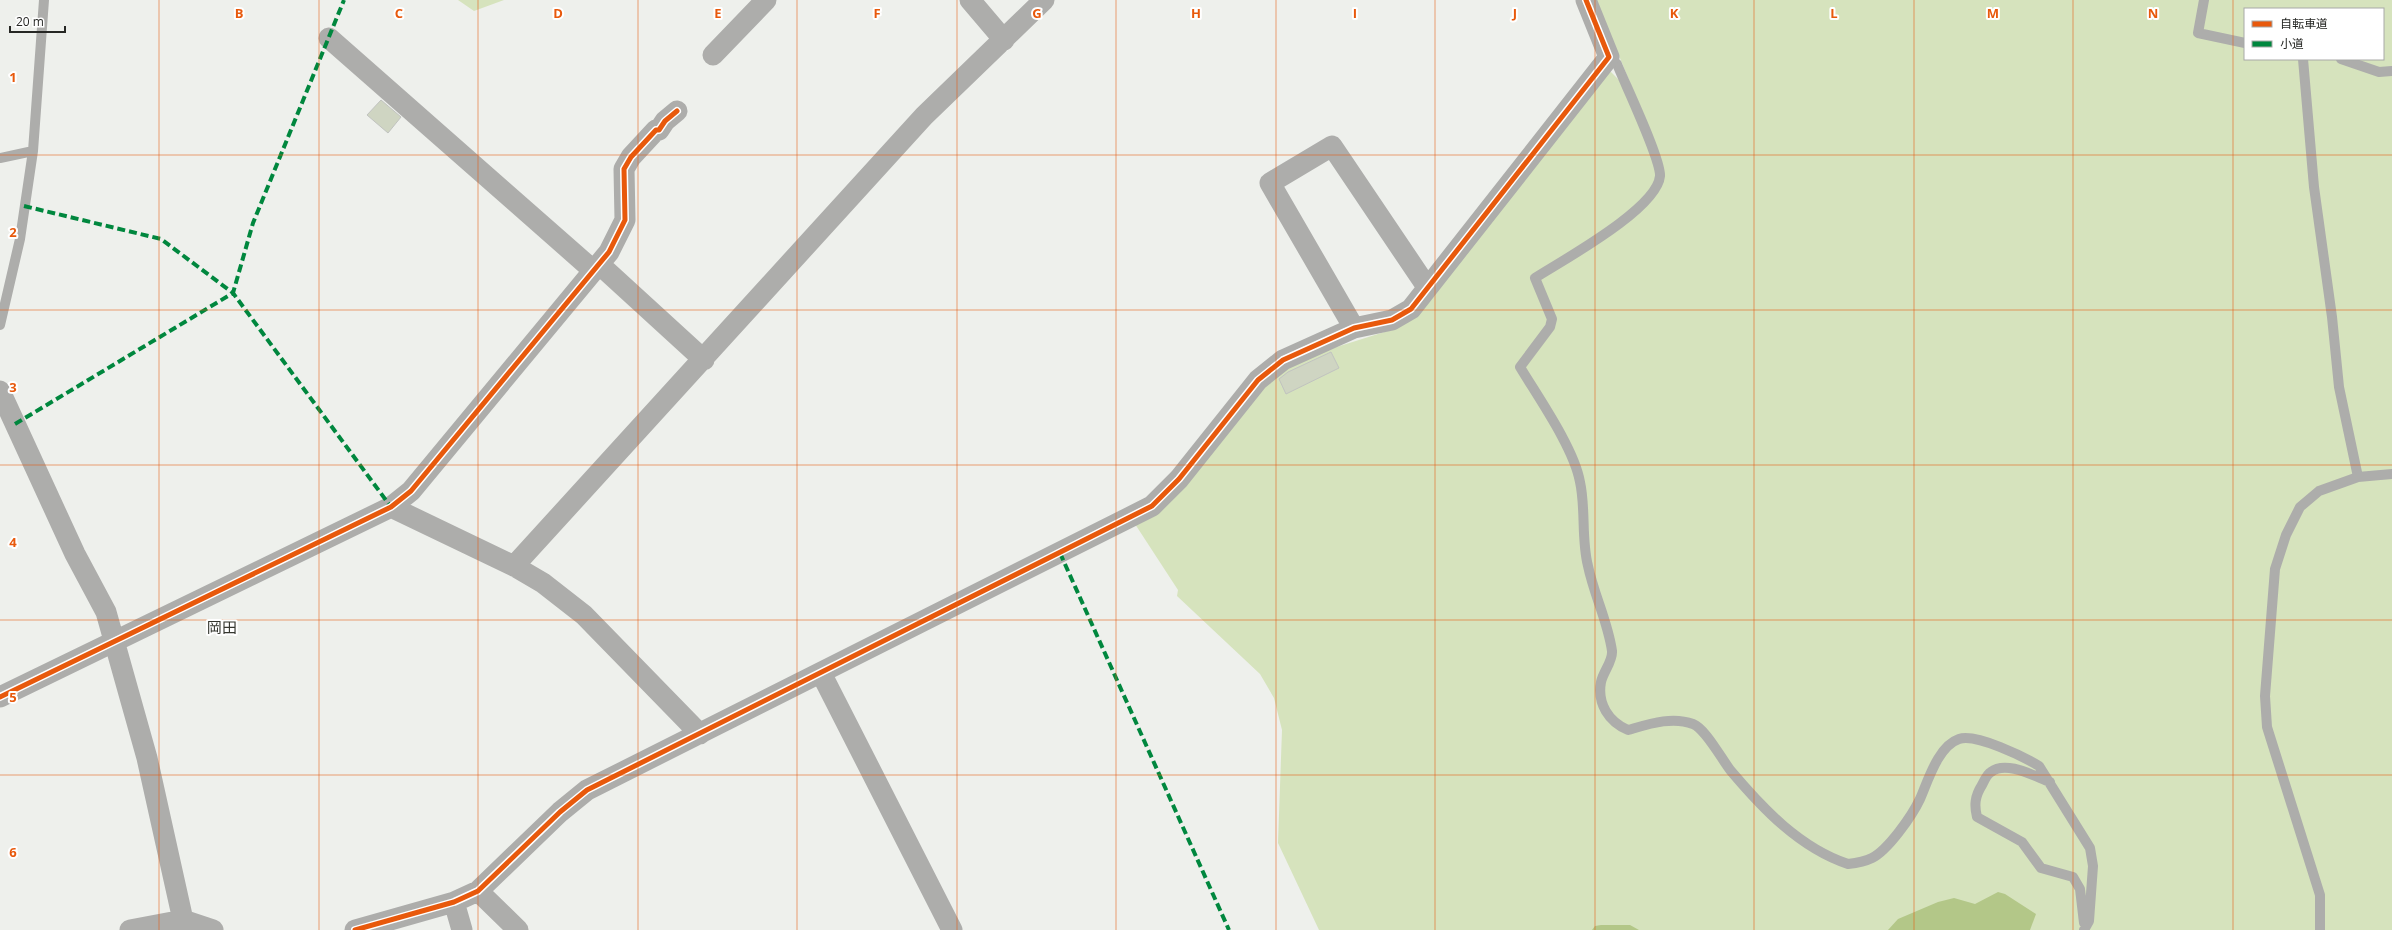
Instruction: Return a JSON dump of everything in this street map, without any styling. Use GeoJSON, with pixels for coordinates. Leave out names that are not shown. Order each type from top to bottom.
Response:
{"type":"FeatureCollection","features":[{"type":"Feature","properties":{"kind":"street"},"geometry":{"type":"LineString","coordinates":[[713,55],[766,0]]}},
{"type":"Feature","properties":{"kind":"street"},"geometry":{"type":"LineString","coordinates":[[970,0],[1004,40]]}},
{"type":"Feature","properties":{"kind":"street"},"geometry":{"type":"LineString","coordinates":[[514,566],[704,360],[924,116],[1044,0]]}},
{"type":"Feature","properties":{"kind":"street"},"geometry":{"type":"LineString","coordinates":[[355,930],[454,902],[478,891],[560,812],[587,790],[1152,506],[1179,479],[1258,380],[1283,360],[1354,328],[1392,320],[1411,309],[1609,57],[1586,0]]}},
{"type":"Feature","properties":{"kind":"street"},"geometry":{"type":"LineString","coordinates":[[329,38],[704,360]]}},
{"type":"Feature","properties":{"kind":"street"},"geometry":{"type":"LineString","coordinates":[[0,697],[114,643],[391,507],[411,491],[493,390],[609,252],[625,220],[624,169],[631,157],[656,130],[659,130],[665,121],[677,111]]}},
{"type":"Feature","properties":{"kind":"street"},"geometry":{"type":"LineString","coordinates":[[1354,328],[1270,183],[1332,146],[1427,287]]}},
{"type":"Feature","properties":{"kind":"street"},"geometry":{"type":"LineString","coordinates":[[0,391],[75,554],[106,612],[147,758],[183,920]]}},
{"type":"Feature","properties":{"kind":"street"},"geometry":{"type":"LineString","coordinates":[[391,507],[514,566],[543,583],[584,615],[700,734]]}},
{"type":"Feature","properties":{"kind":"street"},"geometry":{"type":"LineString","coordinates":[[821,673],[952,930]]}},
{"type":"Feature","properties":{"kind":"street"},"geometry":{"type":"LineString","coordinates":[[478,891],[518,930]]}},
{"type":"Feature","properties":{"kind":"street"},"geometry":{"type":"LineString","coordinates":[[454,902],[462,930]]}},
{"type":"Feature","properties":{"kind":"street"},"geometry":{"type":"LineString","coordinates":[[130,930],[183,920],[213,930]]}},
{"type":"Feature","properties":{"kind":"lane"},"geometry":{"type":"LineString","coordinates":[[0,325],[20,239],[33,151],[44,0]]}},
{"type":"Feature","properties":{"kind":"lane"},"geometry":{"type":"LineString","coordinates":[[2204,0],[2198,33],[2244,43]]}},
{"type":"Feature","properties":{"kind":"lane"},"geometry":{"type":"LineString","coordinates":[[1609,57],[1617,64],[1656,159],[1660,176],[1653,194],[1635,213],[1535,278],[1552,319],[1550,327],[1520,366],[1570,453],[1580,482],[1582,531],[1587,566],[1607,629],[1612,653],[1601,682],[1601,697],[1608,717],[1628,730],[1653,723],[1679,720],[1695,725],[1731,770],[1793,836],[1848,864],[1873,857],[1894,837],[1918,802],[1940,754],[1958,739],[1971,738],[2027,759],[2039,766],[2090,848],[2093,866],[2089,920],[2086,929]]}},
{"type":"Feature","properties":{"kind":"lane"},"geometry":{"type":"LineString","coordinates":[[2303,60],[2314,187],[2332,317],[2339,387],[2358,477]]}},
{"type":"Feature","properties":{"kind":"lane"},"geometry":{"type":"LineString","coordinates":[[2345,60],[2379,72],[2392,72]]}},
{"type":"Feature","properties":{"kind":"lane"},"geometry":{"type":"LineString","coordinates":[[0,158],[33,151]]}},
{"type":"Feature","properties":{"kind":"lane"},"geometry":{"type":"LineString","coordinates":[[2320,930],[2320,895],[2267,727],[2265,696],[2275,569],[2286,535],[2300,507],[2319,491],[2358,477],[2392,474]]}},
{"type":"Feature","properties":{"kind":"lane"},"geometry":{"type":"LineString","coordinates":[[2050,782],[2000,766],[1990,772],[1977,793],[1974,806],[1977,817],[2022,842],[2041,868],[2072,877],[2080,889],[2086,929]]}},
{"type":"Feature","properties":{"kind":"shaded area"},"geometry":{"type":"Polygon","coordinates":[[[458,0],[504,0],[474,11],[458,0]]]}},
{"type":"Feature","properties":{"kind":"shaded area"},"geometry":{"type":"Polygon","coordinates":[[[1596,0],[2392,0],[2392,930],[1319,930],[1278,843],[1282,730],[1274,698],[1260,674],[1177,596],[1178,590],[1135,524],[1234,406],[1295,360],[1394,329],[1606,73],[1611,72],[1636,97],[1596,0]]]}},
{"type":"Feature","properties":{"kind":"shaded area"},"geometry":{"type":"Polygon","coordinates":[[[1998,892],[2005,894],[2036,914],[2030,930],[1888,930],[1898,919],[1938,902],[1954,898],[1975,904],[1998,892]]]}},
{"type":"Feature","properties":{"kind":"shaded area"},"geometry":{"type":"Polygon","coordinates":[[[1630,925],[1639,930],[1592,930],[1595,926],[1630,925]]]}},
{"type":"Feature","properties":{"kind":"building"},"geometry":{"type":"Polygon","coordinates":[[[381,100],[401,117],[388,133],[367,115],[381,100]]]}},
{"type":"Feature","properties":{"kind":"building"},"geometry":{"type":"Polygon","coordinates":[[[1331,352],[1339,368],[1286,394],[1279,379],[1288,372],[1331,352]]]}},
{"type":"Feature","properties":{"kind":"marked path"},"geometry":{"type":"LineString","coordinates":[[15,424],[233,293],[253,223],[344,0]]}},
{"type":"Feature","properties":{"kind":"marked path"},"geometry":{"type":"LineString","coordinates":[[24,206],[161,239],[233,293],[391,507]]}},
{"type":"Feature","properties":{"kind":"marked path"},"geometry":{"type":"LineString","coordinates":[[1060,553],[1229,930]]}},
{"type":"Feature","properties":{"kind":"cycle path"},"geometry":{"type":"LineString","coordinates":[[355,930],[454,902],[478,891],[560,812],[587,790],[1152,506],[1179,479],[1258,380],[1283,360],[1354,328],[1392,320],[1411,309],[1609,57],[1586,0]]}},
{"type":"Feature","properties":{"kind":"cycle path"},"geometry":{"type":"LineString","coordinates":[[0,697],[391,507],[411,491],[609,252],[625,220],[624,169],[631,157],[656,130],[659,130],[665,121],[677,111]]}},
{"type":"Feature","properties":{"kind":"district","name":"岡田"},"geometry":{"type":"Point","coordinates":[222,627]}}]}
